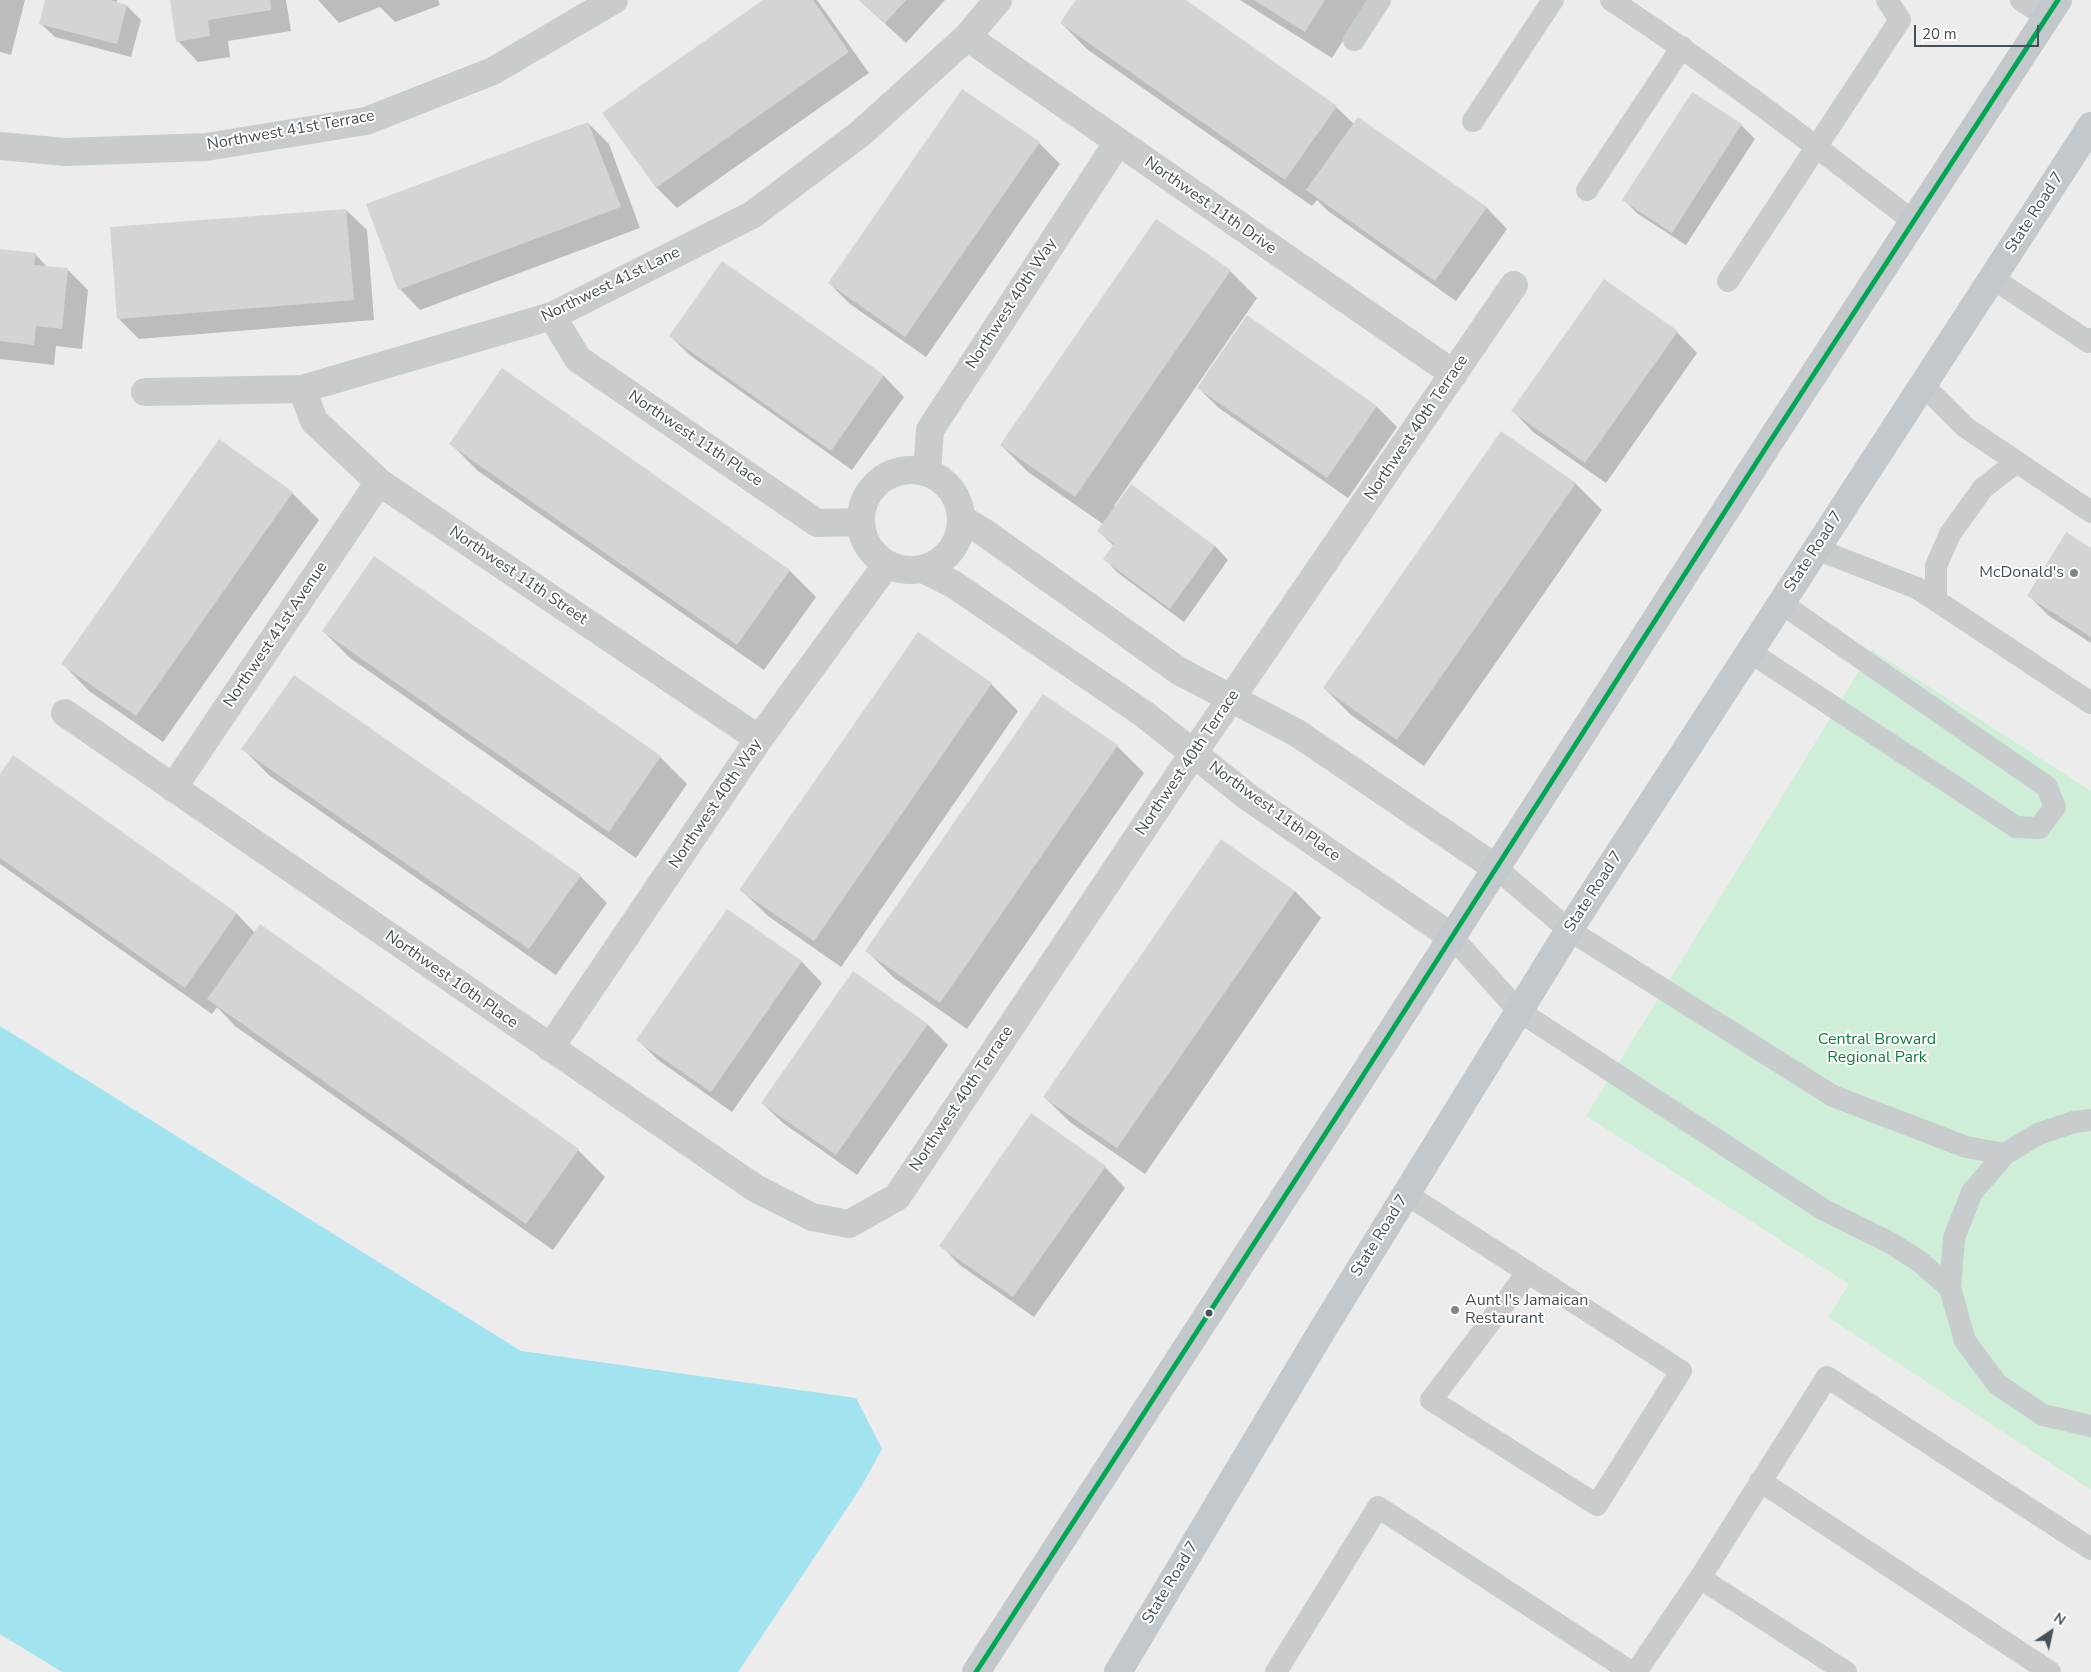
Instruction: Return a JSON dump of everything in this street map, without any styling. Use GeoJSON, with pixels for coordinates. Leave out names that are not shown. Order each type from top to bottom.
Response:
{"type":"FeatureCollection","features":[{"type":"Feature","properties":{"kind":"main road"},"geometry":{"type":"LineString","coordinates":[[976,1672],[2052,8]]}},
{"type":"Feature","properties":{"kind":"main road","name":"State Road 7"},"geometry":{"type":"LineString","coordinates":[[1118,1672],[1406,1194],[1569,930],[2091,126]]}},
{"type":"Feature","properties":{"kind":"street","name":"Northwest 41st Terrace"},"geometry":{"type":"LineString","coordinates":[[0,146],[64,152],[206,147],[366,121],[493,72],[614,0]]}},
{"type":"Feature","properties":{"kind":"street","name":"Northwest 41st Lane"},"geometry":{"type":"LineString","coordinates":[[145,392],[302,389],[552,316],[752,215],[861,133],[967,37],[998,0]]}},
{"type":"Feature","properties":{"kind":"street","name":"Northwest 11th Drive"},"geometry":{"type":"LineString","coordinates":[[967,37],[1454,374]]}},
{"type":"Feature","properties":{"kind":"street","name":"Northwest 40th Way"},"geometry":{"type":"LineString","coordinates":[[927,472],[930,430],[1118,142]]}},
{"type":"Feature","properties":{"kind":"street","name":"Northwest 40th Terrace"},"geometry":{"type":"LineString","coordinates":[[848,1224],[897,1197],[1193,754],[1514,285]]}},
{"type":"Feature","properties":{"kind":"street","name":"Northwest 11th Place"},"geometry":{"type":"LineString","coordinates":[[552,316],[578,359],[817,523],[861,522]]}},
{"type":"Feature","properties":{"kind":"street","name":"Northwest 11th Street"},"geometry":{"type":"LineString","coordinates":[[302,389],[314,421],[379,482],[759,739]]}},
{"type":"Feature","properties":{"kind":"street"},"geometry":{"type":"LineString","coordinates":[[911,469],[927,472],[941,479],[952,489],[959,504],[962,519],[959,536],[951,551],[938,562],[923,569],[911,570],[887,564],[873,553],[864,538],[861,522],[862,506],[870,491],[881,479],[895,472],[911,469]]}},
{"type":"Feature","properties":{"kind":"street","name":"Northwest 41st Avenue"},"geometry":{"type":"LineString","coordinates":[[173,788],[379,482]]}},
{"type":"Feature","properties":{"kind":"street"},"geometry":{"type":"LineString","coordinates":[[962,519],[985,533],[1180,671],[1296,733],[1496,868]]}},
{"type":"Feature","properties":{"kind":"street","name":"Northwest 40th Way"},"geometry":{"type":"LineString","coordinates":[[550,1048],[759,739],[887,564]]}},
{"type":"Feature","properties":{"kind":"street","name":"Northwest 11th Place"},"geometry":{"type":"LineString","coordinates":[[923,569],[953,584],[1144,714],[1248,797],[1452,937]]}},
{"type":"Feature","properties":{"kind":"street","name":"Northwest 10th Place"},"geometry":{"type":"LineString","coordinates":[[65,713],[754,1188],[812,1217],[848,1224]]}},
{"type":"Feature","properties":{"kind":"lane"},"geometry":{"type":"LineString","coordinates":[[1354,40],[1380,0]]}},
{"type":"Feature","properties":{"kind":"lane"},"geometry":{"type":"LineString","coordinates":[[1473,121],[1553,0]]}},
{"type":"Feature","properties":{"kind":"lane"},"geometry":{"type":"LineString","coordinates":[[1611,0],[1682,47],[1816,146],[1913,221]]}},
{"type":"Feature","properties":{"kind":"lane"},"geometry":{"type":"LineString","coordinates":[[1728,281],[1900,20],[1886,0]]}},
{"type":"Feature","properties":{"kind":"lane"},"geometry":{"type":"LineString","coordinates":[[2021,0],[2052,8]]}},
{"type":"Feature","properties":{"kind":"lane"},"geometry":{"type":"LineString","coordinates":[[1587,190],[1682,47]]}},
{"type":"Feature","properties":{"kind":"lane"},"geometry":{"type":"LineString","coordinates":[[1992,278],[2090,341]]}},
{"type":"Feature","properties":{"kind":"lane"},"geometry":{"type":"LineString","coordinates":[[1923,385],[1965,427],[2091,512]]}},
{"type":"Feature","properties":{"kind":"lane"},"geometry":{"type":"LineString","coordinates":[[1936,600],[1936,566],[1950,534],[1983,488],[2017,462]]}},
{"type":"Feature","properties":{"kind":"lane"},"geometry":{"type":"LineString","coordinates":[[1816,549],[1917,588],[2091,704]]}},
{"type":"Feature","properties":{"kind":"lane"},"geometry":{"type":"LineString","coordinates":[[1750,652],[2016,827],[2039,828],[2055,807],[2047,787],[1781,603]]}},
{"type":"Feature","properties":{"kind":"lane"},"geometry":{"type":"LineString","coordinates":[[1496,868],[1569,930],[1833,1096],[1957,1144],[2005,1154]]}},
{"type":"Feature","properties":{"kind":"lane"},"geometry":{"type":"LineString","coordinates":[[1452,937],[1519,1011],[1824,1210],[1904,1251],[1919,1261],[1950,1288]]}},
{"type":"Feature","properties":{"kind":"lane"},"geometry":{"type":"LineString","coordinates":[[2091,1120],[2074,1122],[2038,1134],[2005,1154],[1972,1192],[1954,1238],[1950,1288],[1965,1341],[1997,1384],[2043,1415],[2091,1426]]}},
{"type":"Feature","properties":{"kind":"lane"},"geometry":{"type":"LineString","coordinates":[[1406,1194],[1528,1272],[1681,1371],[1597,1505],[1431,1400],[1528,1272]]}},
{"type":"Feature","properties":{"kind":"lane"},"geometry":{"type":"LineString","coordinates":[[1636,1672],[1700,1578],[1827,1377],[2091,1550]]}},
{"type":"Feature","properties":{"kind":"lane"},"geometry":{"type":"LineString","coordinates":[[1760,1481],[2050,1672]]}},
{"type":"Feature","properties":{"kind":"lane"},"geometry":{"type":"LineString","coordinates":[[1276,1672],[1378,1506],[1631,1672]]}},
{"type":"Feature","properties":{"kind":"lane"},"geometry":{"type":"LineString","coordinates":[[1700,1578],[1846,1672]]}},
{"type":"Feature","properties":{"kind":"green space","name":"Central Broward Regional Park"},"geometry":{"type":"Polygon","coordinates":[[[1872,650],[2091,791],[2091,1490],[1828,1317],[1849,1284],[1586,1116],[1872,650]]]}},
{"type":"Feature","properties":{"kind":"water"},"geometry":{"type":"Polygon","coordinates":[[[0,1026],[521,1351],[856,1398],[882,1449],[861,1487],[738,1672],[62,1672],[0,1634],[0,1026]]]}},
{"type":"Feature","properties":{"kind":"building"},"geometry":{"type":"Polygon","coordinates":[[[45,0],[110,0],[127,5],[117,44],[39,24],[45,0]]]}},
{"type":"Feature","properties":{"kind":"building"},"geometry":{"type":"Polygon","coordinates":[[[170,0],[270,0],[271,10],[208,20],[210,36],[176,42],[170,0]]]}},
{"type":"Feature","properties":{"kind":"building"},"geometry":{"type":"Polygon","coordinates":[[[763,0],[813,0],[849,52],[656,188],[602,113],[763,0]]]}},
{"type":"Feature","properties":{"kind":"building"},"geometry":{"type":"Polygon","coordinates":[[[859,0],[906,0],[885,23],[859,0]]]}},
{"type":"Feature","properties":{"kind":"building"},"geometry":{"type":"Polygon","coordinates":[[[1076,0],[1186,0],[1337,106],[1285,180],[1060,23],[1076,0]]]}},
{"type":"Feature","properties":{"kind":"building"},"geometry":{"type":"Polygon","coordinates":[[[1254,0],[1325,0],[1305,32],[1254,0]]]}},
{"type":"Feature","properties":{"kind":"building"},"geometry":{"type":"Polygon","coordinates":[[[962,89],[1040,142],[905,337],[828,283],[962,89]]]}},
{"type":"Feature","properties":{"kind":"building"},"geometry":{"type":"Polygon","coordinates":[[[1692,92],[1742,124],[1672,233],[1622,200],[1692,92]]]}},
{"type":"Feature","properties":{"kind":"building"},"geometry":{"type":"Polygon","coordinates":[[[1358,117],[1487,207],[1435,281],[1306,190],[1358,117]]]}},
{"type":"Feature","properties":{"kind":"building"},"geometry":{"type":"Polygon","coordinates":[[[588,122],[621,207],[398,290],[366,204],[588,122]]]}},
{"type":"Feature","properties":{"kind":"building"},"geometry":{"type":"Polygon","coordinates":[[[346,209],[354,300],[117,319],[110,227],[346,209]]]}},
{"type":"Feature","properties":{"kind":"building"},"geometry":{"type":"Polygon","coordinates":[[[1156,219],[1231,270],[1075,497],[1000,445],[1156,219]]]}},
{"type":"Feature","properties":{"kind":"building"},"geometry":{"type":"Polygon","coordinates":[[[0,249],[36,253],[34,265],[68,268],[62,329],[36,326],[34,345],[0,341],[0,249]]]}},
{"type":"Feature","properties":{"kind":"building"},"geometry":{"type":"Polygon","coordinates":[[[722,261],[884,375],[831,451],[669,336],[722,261]]]}},
{"type":"Feature","properties":{"kind":"building"},"geometry":{"type":"Polygon","coordinates":[[[1604,279],[1678,331],[1585,463],[1511,411],[1604,279]]]}},
{"type":"Feature","properties":{"kind":"building"},"geometry":{"type":"Polygon","coordinates":[[[1247,315],[1377,406],[1327,478],[1197,388],[1247,315]]]}},
{"type":"Feature","properties":{"kind":"building"},"geometry":{"type":"Polygon","coordinates":[[[502,368],[790,570],[737,645],[449,444],[502,368]]]}},
{"type":"Feature","properties":{"kind":"building"},"geometry":{"type":"Polygon","coordinates":[[[1501,431],[1576,483],[1397,740],[1323,688],[1501,431]]]}},
{"type":"Feature","properties":{"kind":"building"},"geometry":{"type":"Polygon","coordinates":[[[219,439],[293,492],[136,716],[61,664],[219,439]]]}},
{"type":"Feature","properties":{"kind":"building"},"geometry":{"type":"Polygon","coordinates":[[[1131,484],[1215,546],[1170,609],[1103,559],[1114,544],[1097,531],[1131,484]]]}},
{"type":"Feature","properties":{"kind":"building"},"geometry":{"type":"Polygon","coordinates":[[[2066,532],[2091,548],[2091,637],[2027,596],[2066,532]]]}},
{"type":"Feature","properties":{"kind":"building"},"geometry":{"type":"Polygon","coordinates":[[[374,556],[661,756],[609,832],[322,631],[374,556]]]}},
{"type":"Feature","properties":{"kind":"building"},"geometry":{"type":"Polygon","coordinates":[[[918,632],[992,683],[814,941],[739,890],[918,632]]]}},
{"type":"Feature","properties":{"kind":"building"},"geometry":{"type":"Polygon","coordinates":[[[294,675],[581,875],[529,949],[241,749],[294,675]]]}},
{"type":"Feature","properties":{"kind":"building"},"geometry":{"type":"Polygon","coordinates":[[[1043,694],[1118,745],[940,1003],[865,951],[1043,694]]]}},
{"type":"Feature","properties":{"kind":"building"},"geometry":{"type":"Polygon","coordinates":[[[13,755],[237,913],[185,988],[0,858],[0,774],[13,755]]]}},
{"type":"Feature","properties":{"kind":"building"},"geometry":{"type":"Polygon","coordinates":[[[1221,839],[1295,891],[1117,1148],[1043,1097],[1221,839]]]}},
{"type":"Feature","properties":{"kind":"building"},"geometry":{"type":"Polygon","coordinates":[[[727,909],[802,961],[711,1092],[636,1040],[727,909]]]}},
{"type":"Feature","properties":{"kind":"building"},"geometry":{"type":"Polygon","coordinates":[[[260,924],[579,1149],[526,1224],[207,999],[260,924]]]}},
{"type":"Feature","properties":{"kind":"building"},"geometry":{"type":"Polygon","coordinates":[[[853,971],[928,1024],[836,1155],[761,1103],[853,971]]]}},
{"type":"Feature","properties":{"kind":"building"},"geometry":{"type":"Polygon","coordinates":[[[1031,1113],[1106,1166],[1013,1297],[939,1246],[1031,1113]]]}},
{"type":"Feature","properties":{"kind":"transit line"},"geometry":{"type":"LineString","coordinates":[[976,1672],[1355,1088],[1767,446],[2058,0]]}},
{"type":"Feature","properties":{"kind":"place","name":"McDonald's"},"geometry":{"type":"Point","coordinates":[2074,573]}},
{"type":"Feature","properties":{"kind":"place","name":"Aunt I's Jamaican Restaurant"},"geometry":{"type":"Point","coordinates":[1455,1310]}}]}
